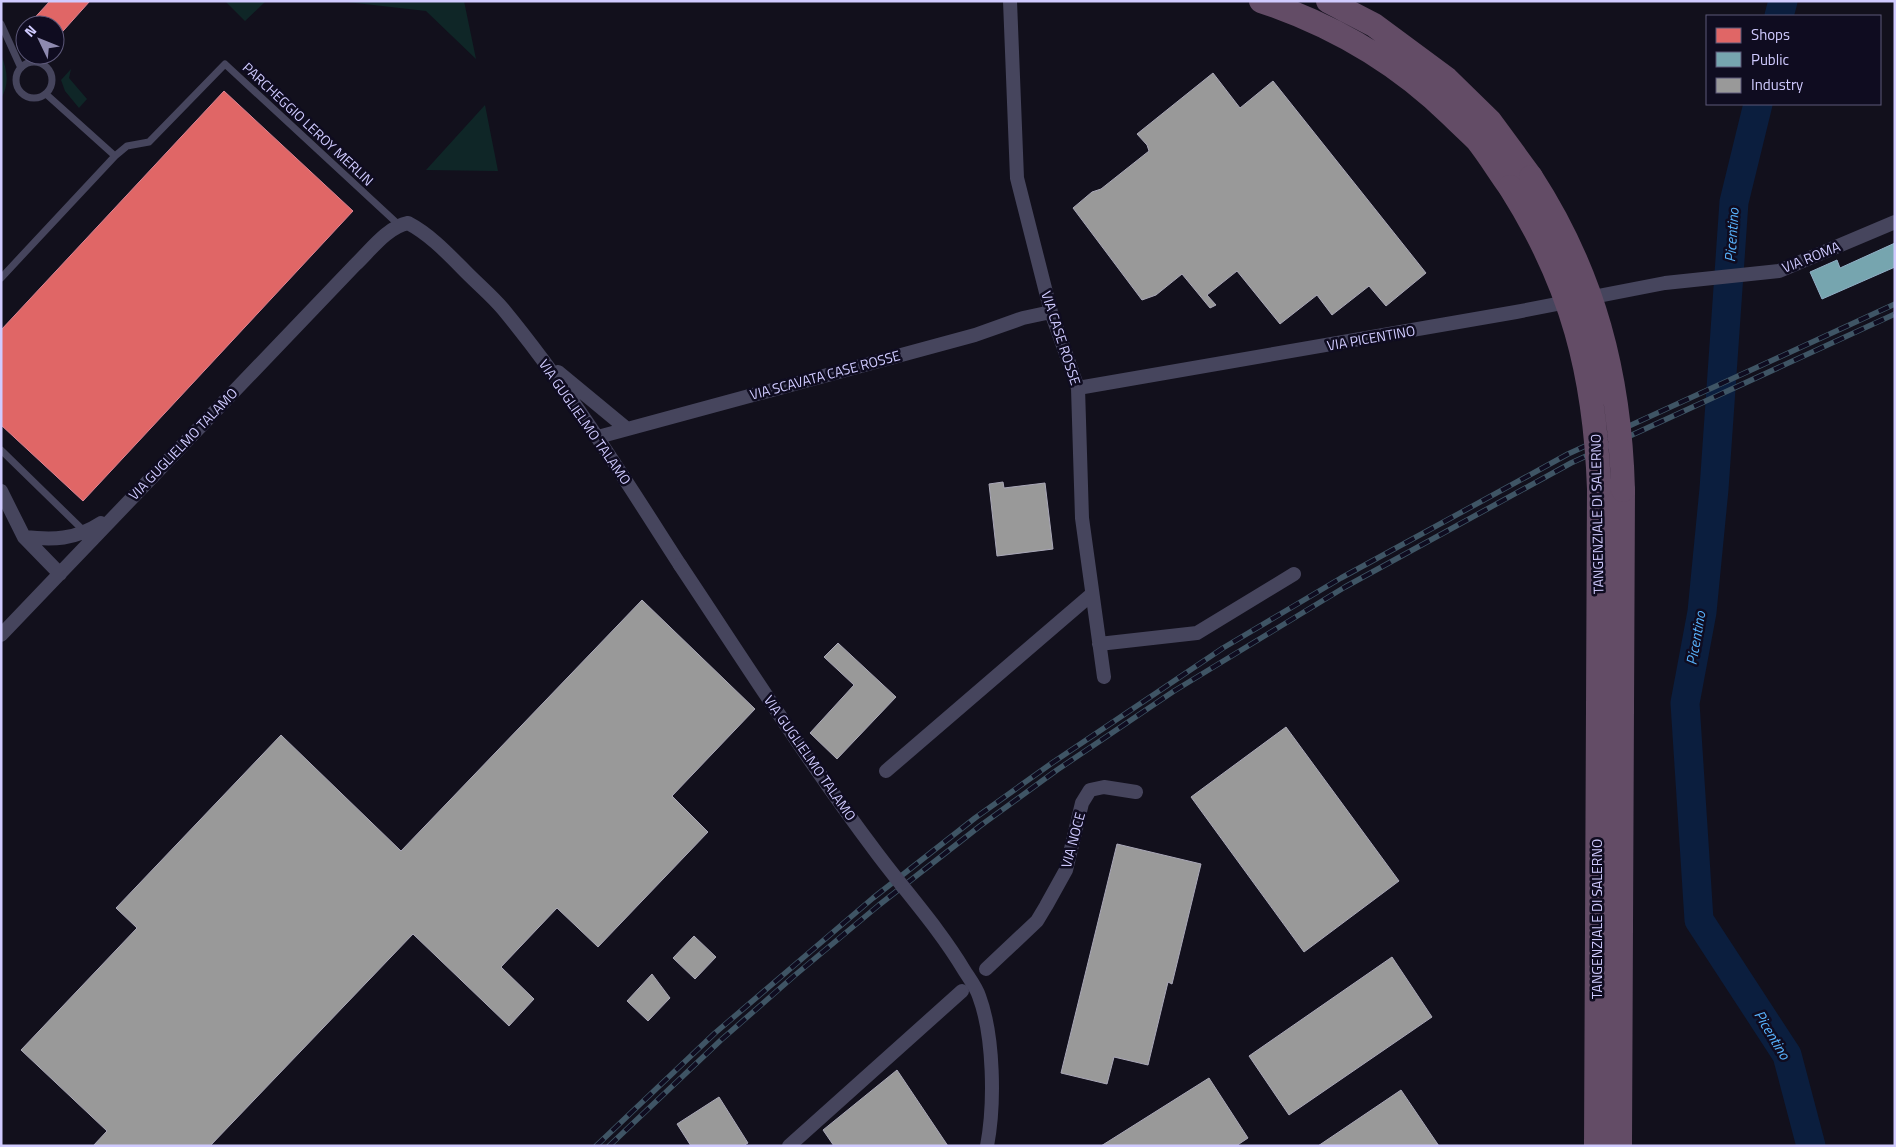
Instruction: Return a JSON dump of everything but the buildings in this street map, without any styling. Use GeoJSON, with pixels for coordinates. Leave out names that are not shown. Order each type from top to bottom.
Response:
{"type":"FeatureCollection","features":[{"type":"Feature","properties":{"kind":"highway","name":"TANGENZIALE DI SALERNO"},"geometry":{"type":"LineString","coordinates":[[1261,1],[1333,29],[1361,45],[1434,99],[1476,140],[1510,187],[1530,219],[1548,254],[1574,321],[1591,393],[1598,449],[1596,1146]]}},
{"type":"Feature","properties":{"kind":"highway","name":"TANGENZIALE DI SALERNO"},"geometry":{"type":"LineString","coordinates":[[1328,1],[1374,25],[1447,80],[1490,122],[1531,177],[1565,236],[1584,278],[1606,344],[1613,376],[1621,438],[1623,490],[1620,1146]]}},
{"type":"Feature","properties":{"kind":"street","name":"VIA CASE ROSSE"},"geometry":{"type":"LineString","coordinates":[[1010,1],[1017,178],[1051,312],[1078,388],[1082,518],[1104,677]]}},
{"type":"Feature","properties":{"kind":"street","name":"VIA ROMA"},"geometry":{"type":"LineString","coordinates":[[1665,283],[1779,271],[1895,222]]}},
{"type":"Feature","properties":{"kind":"street","name":"VIA GUGLIELMO TALAMO"},"geometry":{"type":"LineString","coordinates":[[1,635],[60,574],[89,536],[122,509],[355,265],[399,225],[408,223],[414,226],[449,256],[502,308],[539,356],[598,437],[785,722],[875,851],[951,949],[979,995],[986,1025],[992,1091],[991,1128],[987,1146]]}},
{"type":"Feature","properties":{"kind":"street","name":"VIA PICENTINO"},"geometry":{"type":"LineString","coordinates":[[1078,388],[1506,314],[1665,283]]}},
{"type":"Feature","properties":{"kind":"street","name":"VIA SCAVATA CASE ROSSE"},"geometry":{"type":"LineString","coordinates":[[598,437],[975,335],[1023,318],[1051,312]]}},
{"type":"Feature","properties":{"kind":"street"},"geometry":{"type":"LineString","coordinates":[[539,356],[627,429]]}},
{"type":"Feature","properties":{"kind":"street"},"geometry":{"type":"LineString","coordinates":[[1,491],[24,537],[60,574]]}},
{"type":"Feature","properties":{"kind":"street"},"geometry":{"type":"LineString","coordinates":[[24,537],[56,539],[89,536]]}},
{"type":"Feature","properties":{"kind":"street"},"geometry":{"type":"LineString","coordinates":[[1099,644],[1197,633],[1294,574]]}},
{"type":"Feature","properties":{"kind":"street"},"geometry":{"type":"LineString","coordinates":[[886,771],[1092,594]]}},
{"type":"Feature","properties":{"kind":"street","name":"VIA NOCE"},"geometry":{"type":"LineString","coordinates":[[986,969],[1037,921],[1046,906],[1066,870],[1082,803],[1090,790],[1104,787],[1136,792]]}},
{"type":"Feature","properties":{"kind":"street"},"geometry":{"type":"LineString","coordinates":[[797,1143],[962,992]]}},
{"type":"Feature","properties":{"kind":"lane"},"geometry":{"type":"LineString","coordinates":[[1,24],[21,68]]}},
{"type":"Feature","properties":{"kind":"lane"},"geometry":{"type":"LineString","coordinates":[[36,62],[46,67],[50,72],[52,83],[46,94],[35,99],[23,96],[19,91],[16,79],[25,64],[36,62]]}},
{"type":"Feature","properties":{"kind":"lane","name":"PARCHEGGIO LEROY MERLIN"},"geometry":{"type":"LineString","coordinates":[[116,156],[127,146],[149,142],[225,64],[399,225]]}},
{"type":"Feature","properties":{"kind":"lane"},"geometry":{"type":"LineString","coordinates":[[1,278],[116,156],[46,94]]}},
{"type":"Feature","properties":{"kind":"lane"},"geometry":{"type":"LineString","coordinates":[[1,450],[89,536]]}},
{"type":"Feature","properties":{"kind":"green space"},"geometry":{"type":"Polygon","coordinates":[[[225,1],[266,1],[245,21],[225,1]]]}},
{"type":"Feature","properties":{"kind":"green space"},"geometry":{"type":"Polygon","coordinates":[[[338,1],[464,1],[476,59],[426,11],[338,1]]]}},
{"type":"Feature","properties":{"kind":"green space"},"geometry":{"type":"Polygon","coordinates":[[[1,54],[7,82],[1,99],[1,54]]]}},
{"type":"Feature","properties":{"kind":"green space"},"geometry":{"type":"Polygon","coordinates":[[[71,69],[69,78],[87,99],[79,108],[65,91],[61,80],[71,69]]]}},
{"type":"Feature","properties":{"kind":"green space"},"geometry":{"type":"Polygon","coordinates":[[[485,105],[498,171],[426,170],[485,105]]]}},
{"type":"Feature","properties":{"kind":"waterway","name":"Picentino"},"geometry":{"type":"LineString","coordinates":[[1779,15],[1783,1]]}},
{"type":"Feature","properties":{"kind":"waterway","name":"Picentino"},"geometry":{"type":"LineString","coordinates":[[1758,105],[1734,202],[1714,489],[1702,612],[1685,703],[1699,920],[1787,1055],[1811,1146]]}},
{"type":"Feature","properties":{"kind":"railway"},"geometry":{"type":"LineString","coordinates":[[596,1146],[715,1033],[873,898],[975,818],[1052,763],[1223,648],[1341,578],[1568,454],[1895,304]]}},
{"type":"Feature","properties":{"kind":"railway"},"geometry":{"type":"LineString","coordinates":[[609,1146],[721,1040],[879,905],[980,826],[1057,770],[1174,691],[1345,587],[1571,463],[1895,314]]}}]}
